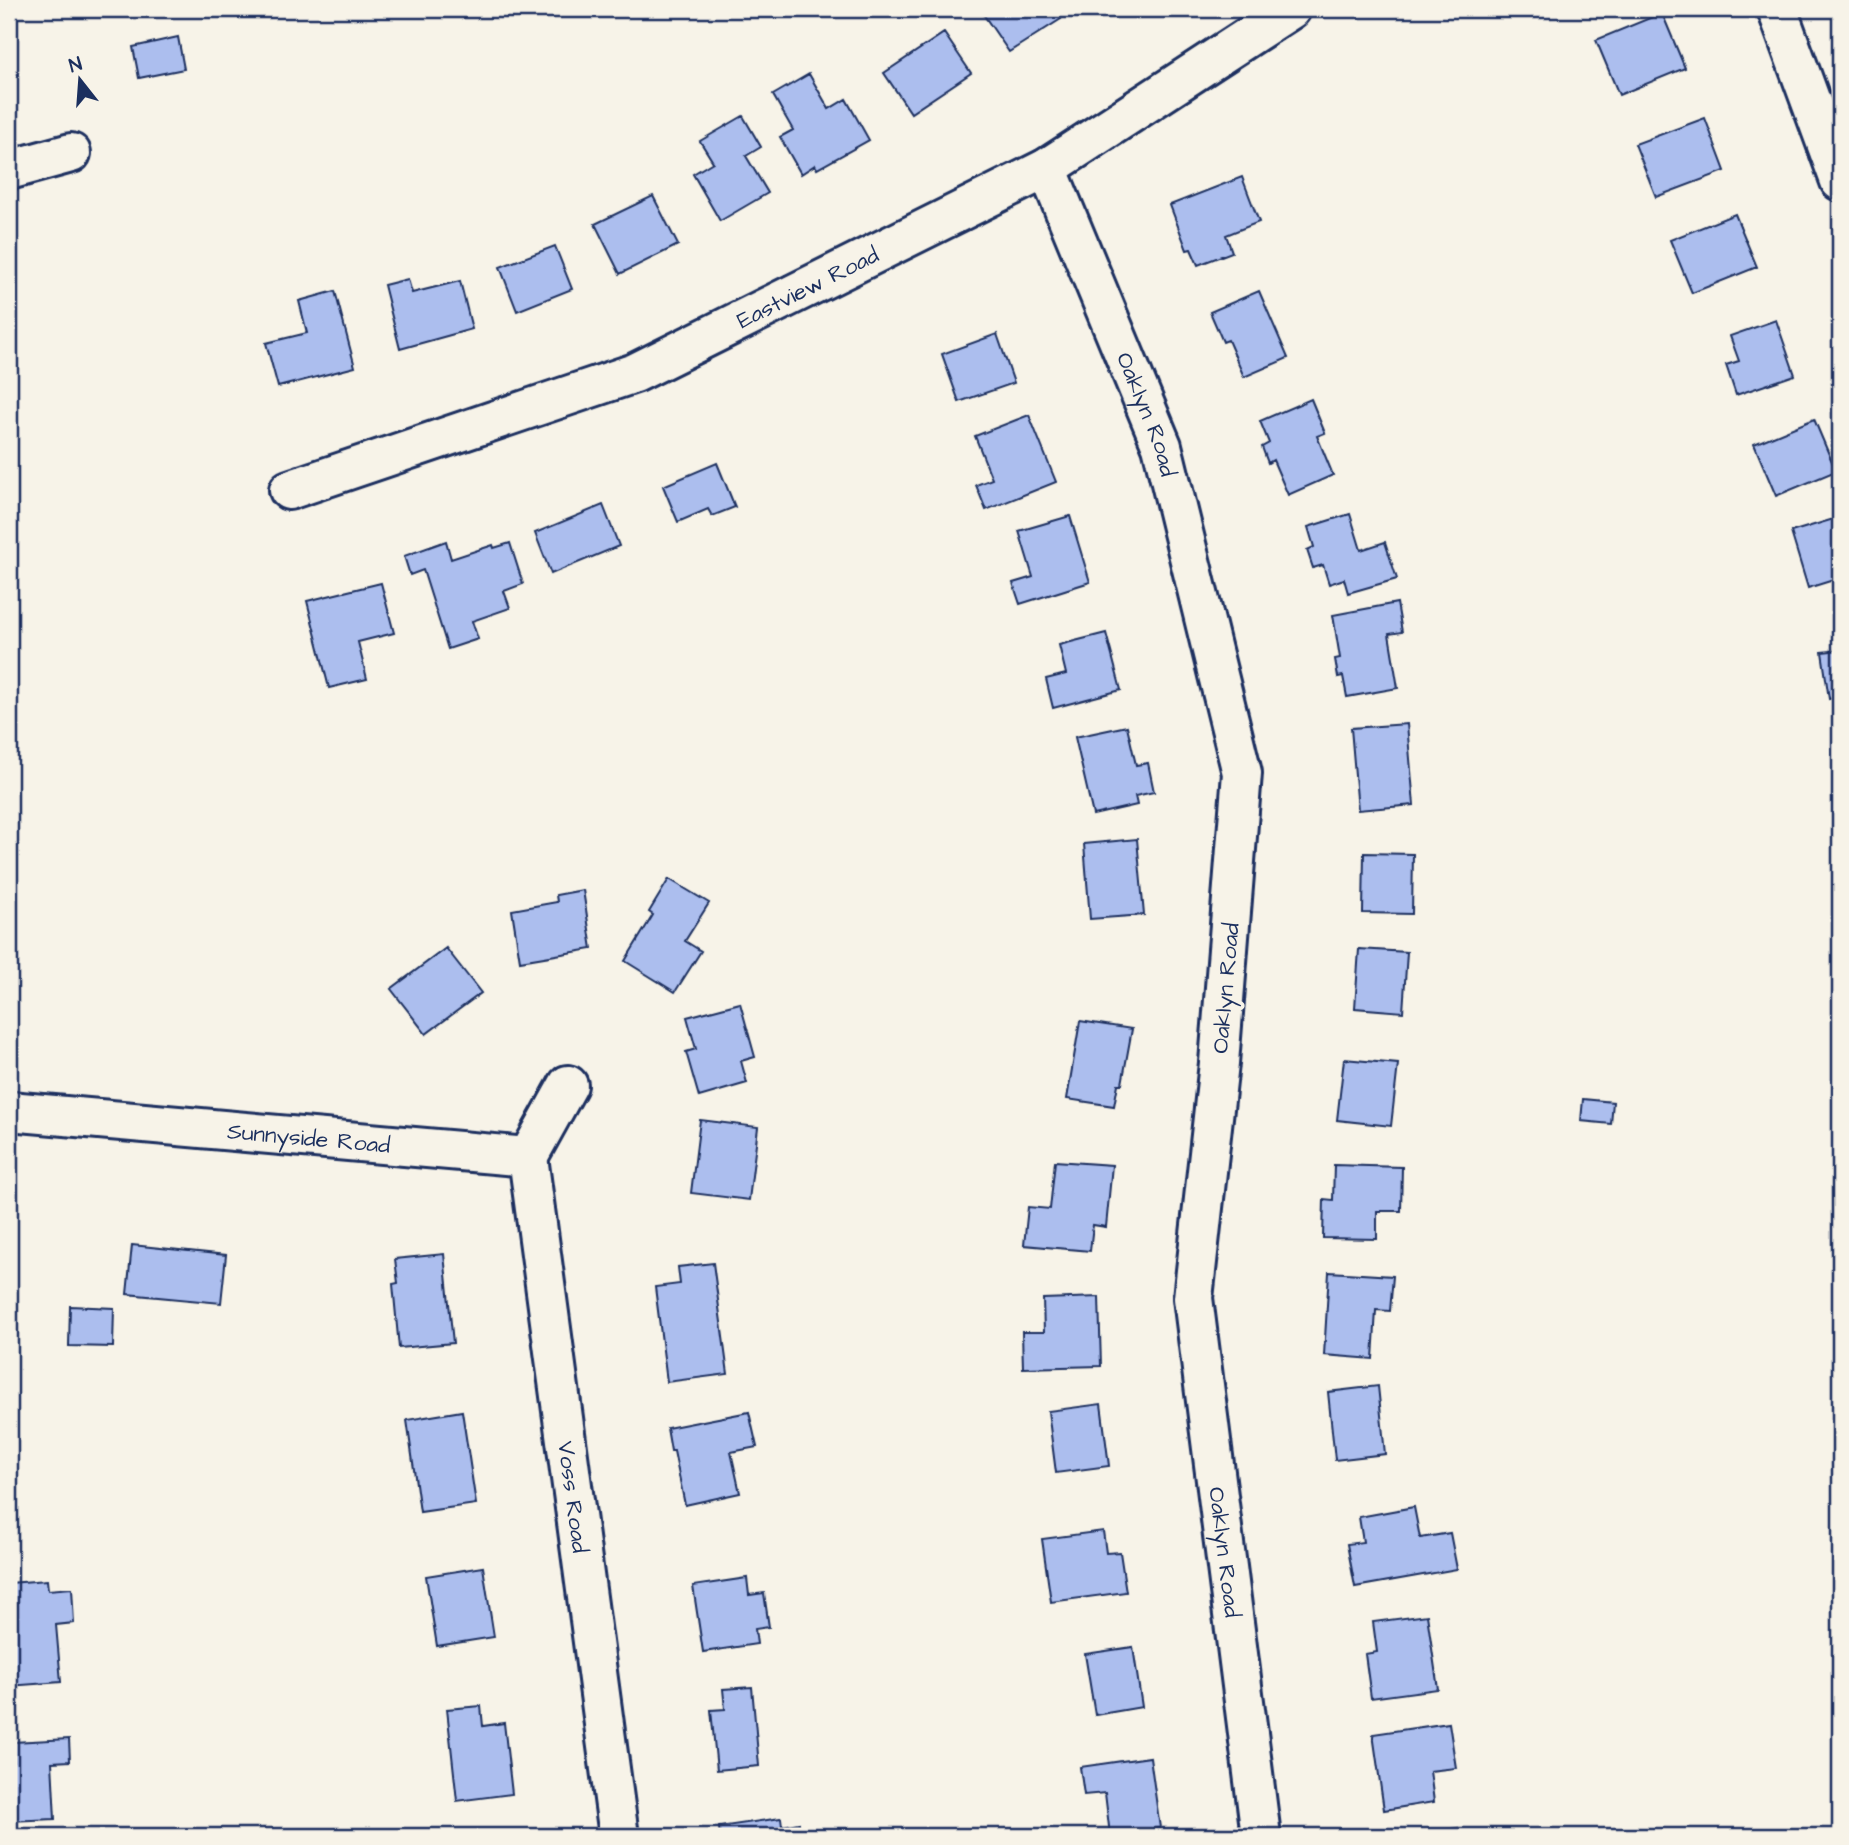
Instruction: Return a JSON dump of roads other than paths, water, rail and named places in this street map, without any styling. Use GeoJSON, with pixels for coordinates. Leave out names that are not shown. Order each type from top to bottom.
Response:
{"type":"FeatureCollection","features":[{"type":"Feature","properties":{"kind":"street","name":"Eastview Road"},"geometry":{"type":"LineString","coordinates":[[289,491],[635,373],[1047,168],[1291,9]]}},
{"type":"Feature","properties":{"kind":"street"},"geometry":{"type":"LineString","coordinates":[[1777,9],[1840,181]]}},
{"type":"Feature","properties":{"kind":"street"},"geometry":{"type":"LineString","coordinates":[[9,170],[71,153]]}},
{"type":"Feature","properties":{"kind":"street","name":"Oaklyn Road"},"geometry":{"type":"LineString","coordinates":[[1047,168],[1162,446],[1242,773],[1219,1063],[1193,1298],[1261,1836]]}},
{"type":"Feature","properties":{"kind":"street"},"geometry":{"type":"LineString","coordinates":[[528,1157],[568,1085]]}},
{"type":"Feature","properties":{"kind":"street","name":"Sunnyside Road"},"geometry":{"type":"LineString","coordinates":[[9,1111],[528,1157]]}},
{"type":"Feature","properties":{"kind":"street","name":"Voss Road"},"geometry":{"type":"LineString","coordinates":[[528,1157],[619,1836]]}}]}
